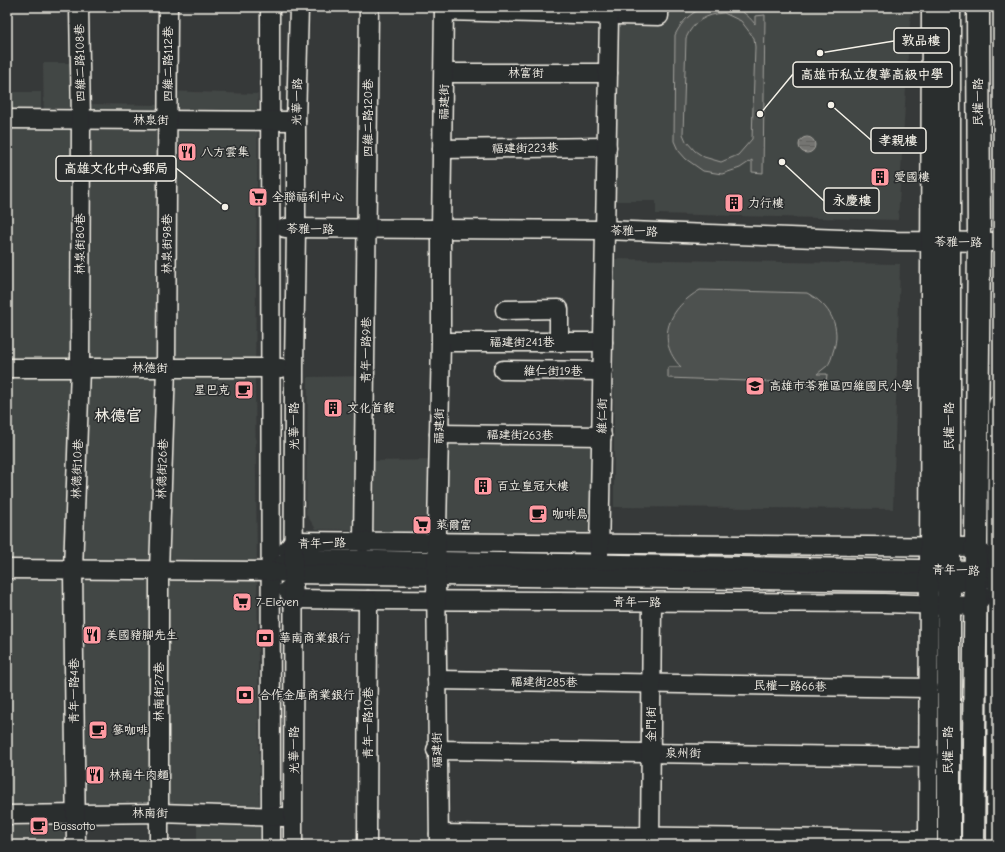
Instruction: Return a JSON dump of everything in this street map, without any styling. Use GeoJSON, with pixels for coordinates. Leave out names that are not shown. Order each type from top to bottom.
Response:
{"type":"FeatureCollection","features":[{"type":"Feature","properties":{"kind":"main road","name":"民權一路"},"geometry":{"type":"LineString","coordinates":[[935,843],[939,576],[939,242],[949,7]]}},
{"type":"Feature","properties":{"kind":"main road","name":"民權一路"},"geometry":{"type":"LineString","coordinates":[[973,845],[976,606],[987,574],[977,547],[988,242],[978,7]]}},
{"type":"Feature","properties":{"kind":"street","name":"四維二路108巷"},"geometry":{"type":"LineString","coordinates":[[79,7],[81,120]]}},
{"type":"Feature","properties":{"kind":"street","name":"四維二路112巷"},"geometry":{"type":"LineString","coordinates":[[168,7],[168,120]]}},
{"type":"Feature","properties":{"kind":"street","name":"光華一路"},"geometry":{"type":"LineString","coordinates":[[270,7],[271,845]]}},
{"type":"Feature","properties":{"kind":"street","name":"光華一路"},"geometry":{"type":"LineString","coordinates":[[293,845],[294,368],[296,121],[299,7]]}},
{"type":"Feature","properties":{"kind":"street","name":"四維二路120巷"},"geometry":{"type":"LineString","coordinates":[[367,230],[368,7]]}},
{"type":"Feature","properties":{"kind":"street"},"geometry":{"type":"LineString","coordinates":[[444,9],[609,16],[659,16],[659,7]]}},
{"type":"Feature","properties":{"kind":"street","name":"民權一路"},"geometry":{"type":"LineString","coordinates":[[931,7],[939,242]]}},
{"type":"Feature","properties":{"kind":"street","name":"福建街"},"geometry":{"type":"LineString","coordinates":[[439,839],[436,750],[436,543],[442,342],[441,230],[444,9]]}},
{"type":"Feature","properties":{"kind":"street","name":"維仁街"},"geometry":{"type":"LineString","coordinates":[[598,602],[609,16]]}},
{"type":"Feature","properties":{"kind":"street","name":"林富街"},"geometry":{"type":"LineString","coordinates":[[444,73],[608,73]]}},
{"type":"Feature","properties":{"kind":"street","name":"林泉街"},"geometry":{"type":"LineString","coordinates":[[7,119],[296,121]]}},
{"type":"Feature","properties":{"kind":"street","name":"林泉街80巷"},"geometry":{"type":"LineString","coordinates":[[80,368],[81,120]]}},
{"type":"Feature","properties":{"kind":"street","name":"林泉街98巷"},"geometry":{"type":"LineString","coordinates":[[166,368],[168,120]]}},
{"type":"Feature","properties":{"kind":"street","name":"福建街223巷"},"geometry":{"type":"LineString","coordinates":[[442,149],[607,147]]}},
{"type":"Feature","properties":{"kind":"street","name":"苓雅一路"},"geometry":{"type":"LineString","coordinates":[[270,228],[367,230],[604,230],[939,242],[988,242]]}},
{"type":"Feature","properties":{"kind":"street","name":"青年一路9巷"},"geometry":{"type":"LineString","coordinates":[[362,543],[367,230]]}},
{"type":"Feature","properties":{"kind":"street"},"geometry":{"type":"LineString","coordinates":[[505,310],[559,309],[559,342]]}},
{"type":"Feature","properties":{"kind":"street","name":"福建街241巷"},"geometry":{"type":"LineString","coordinates":[[442,342],[603,342]]}},
{"type":"Feature","properties":{"kind":"street","name":"林德街"},"geometry":{"type":"LineString","coordinates":[[7,368],[294,368]]}},
{"type":"Feature","properties":{"kind":"street","name":"林德街10巷"},"geometry":{"type":"LineString","coordinates":[[73,570],[80,368]]}},
{"type":"Feature","properties":{"kind":"street","name":"林德街26巷"},"geometry":{"type":"LineString","coordinates":[[159,570],[166,368]]}},
{"type":"Feature","properties":{"kind":"street","name":"維仁街19巷"},"geometry":{"type":"LineString","coordinates":[[503,370],[603,371]]}},
{"type":"Feature","properties":{"kind":"street","name":"民權一路"},"geometry":{"type":"LineString","coordinates":[[996,845],[997,755],[987,574],[998,404]]}},
{"type":"Feature","properties":{"kind":"street","name":"福建街263巷"},"geometry":{"type":"LineString","coordinates":[[439,434],[602,436]]}},
{"type":"Feature","properties":{"kind":"street","name":"青年一路"},"geometry":{"type":"LineString","coordinates":[[270,571],[294,541],[362,543],[977,547]]}},
{"type":"Feature","properties":{"kind":"street"},"geometry":{"type":"LineString","coordinates":[[748,545],[748,603]]}},
{"type":"Feature","properties":{"kind":"street","name":"青年一路"},"geometry":{"type":"LineString","coordinates":[[7,569],[270,571],[294,567],[939,576],[987,574]]}},
{"type":"Feature","properties":{"kind":"street","name":"青年一路4巷"},"geometry":{"type":"LineString","coordinates":[[73,570],[76,845]]}},
{"type":"Feature","properties":{"kind":"street","name":"林南街27巷"},"geometry":{"type":"LineString","coordinates":[[159,570],[159,845]]}},
{"type":"Feature","properties":{"kind":"street"},"geometry":{"type":"LineString","coordinates":[[270,571],[294,599]]}},
{"type":"Feature","properties":{"kind":"street","name":"青年一路"},"geometry":{"type":"LineString","coordinates":[[294,599],[976,606]]}},
{"type":"Feature","properties":{"kind":"street","name":"青年一路10巷"},"geometry":{"type":"LineString","coordinates":[[367,845],[368,600]]}},
{"type":"Feature","properties":{"kind":"street","name":"金門街"},"geometry":{"type":"LineString","coordinates":[[650,840],[652,602]]}},
{"type":"Feature","properties":{"kind":"street","name":"民權一路"},"geometry":{"type":"LineString","coordinates":[[935,843],[929,757],[929,688],[938,605]]}},
{"type":"Feature","properties":{"kind":"street","name":"福建街285巷"},"geometry":{"type":"LineString","coordinates":[[437,680],[652,684]]}},
{"type":"Feature","properties":{"kind":"street","name":"民權一路66巷"},"geometry":{"type":"LineString","coordinates":[[652,684],[929,688]]}},
{"type":"Feature","properties":{"kind":"street","name":"泉州街"},"geometry":{"type":"LineString","coordinates":[[436,750],[929,757]]}},
{"type":"Feature","properties":{"kind":"street","name":"林南街"},"geometry":{"type":"LineString","coordinates":[[7,815],[158,813],[294,818]]}},
{"type":"Feature","properties":{"kind":"street"},"geometry":{"type":"LineString","coordinates":[[439,839],[935,843]]}},
{"type":"Feature","properties":{"kind":"shaded area"},"geometry":{"type":"Polygon","coordinates":[[[666,7],[911,7],[898,220],[656,214],[656,201],[615,201],[618,26],[665,26],[666,7]]]}},
{"type":"Feature","properties":{"kind":"shaded area"},"geometry":{"type":"Polygon","coordinates":[[[705,7],[733,8],[744,13],[755,24],[755,16],[765,15],[763,173],[752,172],[752,160],[740,168],[722,174],[703,171],[686,159],[678,150],[674,141],[675,35],[687,18],[705,7]],[[724,13],[711,15],[696,23],[686,38],[683,134],[686,141],[695,151],[704,157],[721,162],[738,155],[752,139],[755,47],[754,38],[741,21],[724,13]]]}},
{"type":"Feature","properties":{"kind":"shaded area"},"geometry":{"type":"Polygon","coordinates":[[[43,63],[90,63],[89,104],[163,105],[164,91],[258,94],[255,381],[260,845],[197,845],[197,820],[64,819],[65,845],[7,845],[7,126],[44,126],[43,63]]]}},
{"type":"Feature","properties":{"kind":"shaded area"},"geometry":{"type":"Polygon","coordinates":[[[7,92],[41,92],[41,114],[7,114],[7,92]]]}},
{"type":"Feature","properties":{"kind":"shaded area"},"geometry":{"type":"Polygon","coordinates":[[[804,137],[810,137],[815,142],[813,151],[810,153],[804,153],[799,148],[799,142],[804,137]]]}},
{"type":"Feature","properties":{"kind":"shaded area","name":"高雄市苓雅區四維國民小學"},"geometry":{"type":"Polygon","coordinates":[[[614,259],[900,264],[893,509],[614,507],[614,259]]]}},
{"type":"Feature","properties":{"kind":"shaded area"},"geometry":{"type":"Polygon","coordinates":[[[700,290],[807,293],[815,298],[828,310],[835,326],[835,343],[830,362],[817,374],[827,374],[826,384],[668,378],[668,367],[681,367],[668,346],[667,335],[669,324],[681,305],[689,297],[700,290]]]}},
{"type":"Feature","properties":{"kind":"shaded area"},"geometry":{"type":"Polygon","coordinates":[[[371,376],[366,461],[445,460],[446,441],[598,442],[591,537],[316,529],[306,514],[308,377],[371,376]]]}},
{"type":"Feature","properties":{"kind":"place","name":"敦品樓"},"geometry":{"type":"Point","coordinates":[820,53]}},
{"type":"Feature","properties":{"kind":"place","name":"孝親樓"},"geometry":{"type":"Point","coordinates":[831,105]}},
{"type":"Feature","properties":{"kind":"place","name":"高雄市私立復華高級中學"},"geometry":{"type":"Point","coordinates":[760,114]}},
{"type":"Feature","properties":{"kind":"place","name":"八方雲集"},"geometry":{"type":"Point","coordinates":[187,152]}},
{"type":"Feature","properties":{"kind":"place","name":"永慶樓"},"geometry":{"type":"Point","coordinates":[782,162]}},
{"type":"Feature","properties":{"kind":"place","name":"愛國樓"},"geometry":{"type":"Point","coordinates":[880,177]}},
{"type":"Feature","properties":{"kind":"place","name":"全聯福利中心"},"geometry":{"type":"Point","coordinates":[258,197]}},
{"type":"Feature","properties":{"kind":"place","name":"力行樓"},"geometry":{"type":"Point","coordinates":[734,203]}},
{"type":"Feature","properties":{"kind":"place","name":"高雄文化中心郵局"},"geometry":{"type":"Point","coordinates":[225,207]}},
{"type":"Feature","properties":{"kind":"place","name":"高雄市苓雅區四維國民小學"},"geometry":{"type":"Point","coordinates":[755,386]}},
{"type":"Feature","properties":{"kind":"place","name":"星巴克"},"geometry":{"type":"Point","coordinates":[244,390]}},
{"type":"Feature","properties":{"kind":"place","name":"文化首馥"},"geometry":{"type":"Point","coordinates":[333,408]}},
{"type":"Feature","properties":{"kind":"place","name":"百立皇冠大樓"},"geometry":{"type":"Point","coordinates":[483,486]}},
{"type":"Feature","properties":{"kind":"place","name":"咖啡鳥"},"geometry":{"type":"Point","coordinates":[538,514]}},
{"type":"Feature","properties":{"kind":"place","name":"萊爾富"},"geometry":{"type":"Point","coordinates":[422,525]}},
{"type":"Feature","properties":{"kind":"place","name":"7-Eleven"},"geometry":{"type":"Point","coordinates":[242,602]}},
{"type":"Feature","properties":{"kind":"place","name":"美國豬腳先生"},"geometry":{"type":"Point","coordinates":[92,635]}},
{"type":"Feature","properties":{"kind":"place","name":"華南商業銀行"},"geometry":{"type":"Point","coordinates":[265,638]}},
{"type":"Feature","properties":{"kind":"place","name":"合作金庫商業銀行"},"geometry":{"type":"Point","coordinates":[245,695]}},
{"type":"Feature","properties":{"kind":"place","name":"篸咖啡"},"geometry":{"type":"Point","coordinates":[98,730]}},
{"type":"Feature","properties":{"kind":"place","name":"林南牛肉麵"},"geometry":{"type":"Point","coordinates":[95,775]}},
{"type":"Feature","properties":{"kind":"place","name":"Bassotto"},"geometry":{"type":"Point","coordinates":[39,826]}},
{"type":"Feature","properties":{"kind":"district","name":"林德官"},"geometry":{"type":"Point","coordinates":[118,416]}}]}
